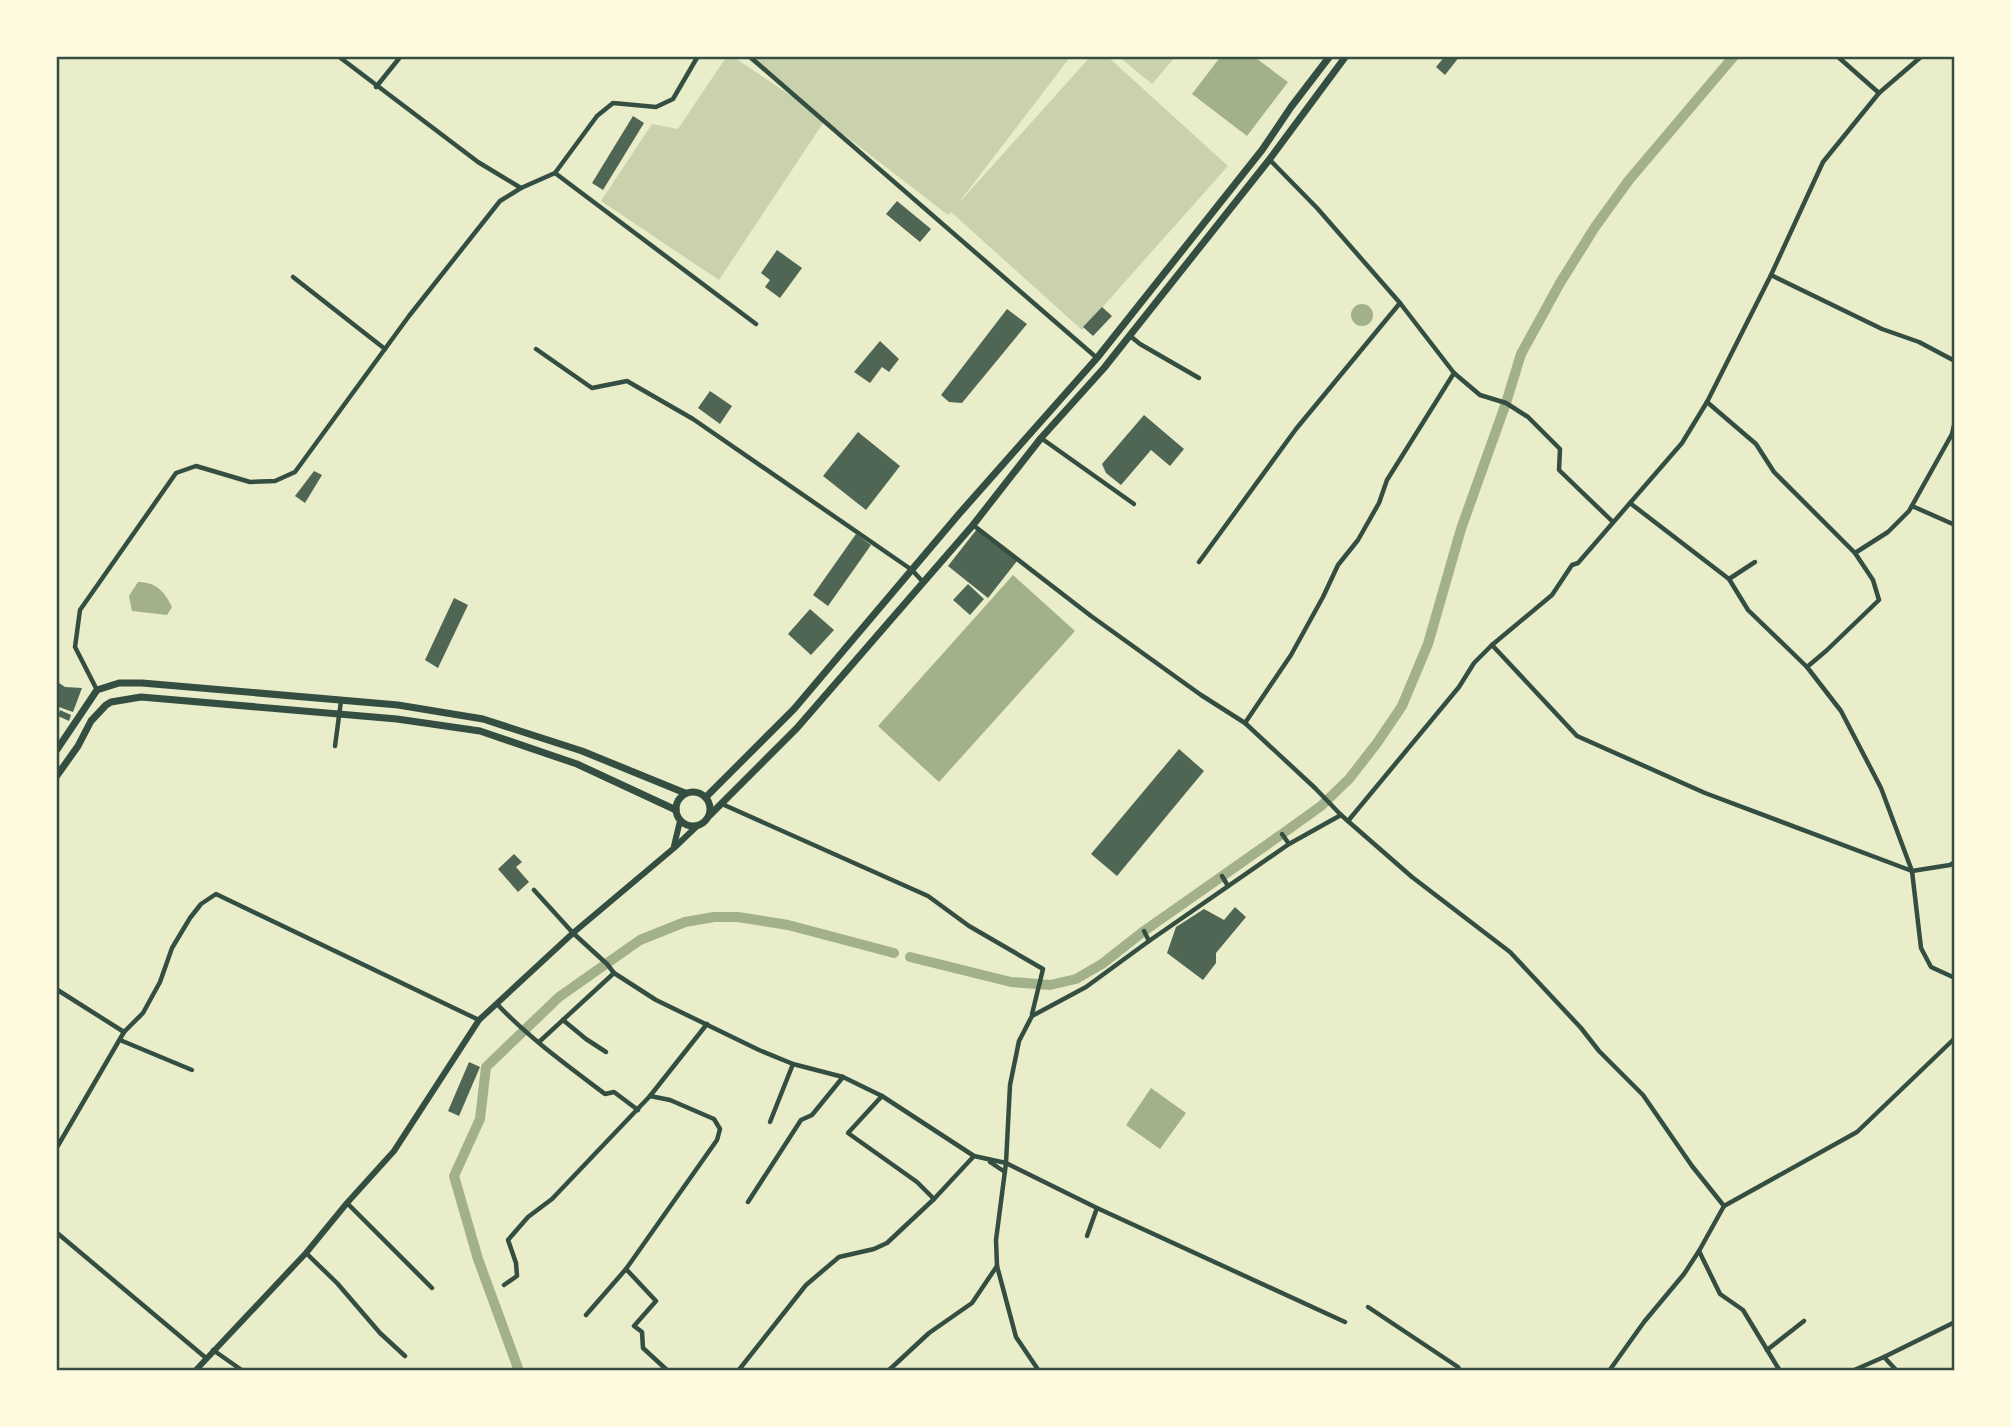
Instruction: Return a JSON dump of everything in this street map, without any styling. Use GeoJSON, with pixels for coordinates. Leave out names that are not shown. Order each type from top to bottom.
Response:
{"type":"FeatureCollection","features":[{"type":"Feature","properties":{"kind":"highway"},"geometry":{"type":"LineString","coordinates":[[706,797],[794,709],[1097,358],[1262,150],[1330,56]]}},
{"type":"Feature","properties":{"kind":"highway"},"geometry":{"type":"LineString","coordinates":[[685,793],[676,810],[680,821],[685,825],[702,824],[797,728],[972,525],[1041,438],[1104,368],[1269,160],[1346,56]]}},
{"type":"Feature","properties":{"kind":"highway"},"geometry":{"type":"LineString","coordinates":[[56,751],[97,690],[119,683],[398,705],[483,719],[582,751],[685,793],[700,793],[710,803],[710,815]]}},
{"type":"Feature","properties":{"kind":"highway"},"geometry":{"type":"LineString","coordinates":[[56,777],[78,746],[91,721],[106,705],[142,697],[397,719],[480,732],[577,764],[676,810]]}},
{"type":"Feature","properties":{"kind":"main road"},"geometry":{"type":"LineString","coordinates":[[674,848],[680,821]]}},
{"type":"Feature","properties":{"kind":"main road"},"geometry":{"type":"LineString","coordinates":[[195,1371],[306,1253],[394,1151],[479,1020],[573,933],[697,826]]}},
{"type":"Feature","properties":{"kind":"street"},"geometry":{"type":"LineString","coordinates":[[338,56],[478,162],[521,188]]}},
{"type":"Feature","properties":{"kind":"street"},"geometry":{"type":"LineString","coordinates":[[376,87],[401,56]]}},
{"type":"Feature","properties":{"kind":"street"},"geometry":{"type":"LineString","coordinates":[[97,690],[75,647],[80,610],[176,473],[196,466],[250,482],[275,481],[295,471],[500,201],[555,173],[597,116],[613,103],[656,107],[673,99],[698,56]]}},
{"type":"Feature","properties":{"kind":"street"},"geometry":{"type":"LineString","coordinates":[[749,56],[1097,358]]}},
{"type":"Feature","properties":{"kind":"street"},"geometry":{"type":"LineString","coordinates":[[1837,56],[1879,93]]}},
{"type":"Feature","properties":{"kind":"street"},"geometry":{"type":"LineString","coordinates":[[1348,821],[1459,687],[1474,663],[1552,596],[1572,565],[1577,564],[1682,443],[1707,402],[1823,162],[1879,93],[1922,56]]}},
{"type":"Feature","properties":{"kind":"street"},"geometry":{"type":"LineString","coordinates":[[1269,160],[1317,208],[1400,303],[1454,373],[1480,395],[1506,403],[1528,417],[1560,449],[1559,470],[1613,522]]}},
{"type":"Feature","properties":{"kind":"street"},"geometry":{"type":"LineString","coordinates":[[555,173],[756,324]]}},
{"type":"Feature","properties":{"kind":"street"},"geometry":{"type":"LineString","coordinates":[[1770,275],[1882,329],[1919,342],[1952,360]]}},
{"type":"Feature","properties":{"kind":"street"},"geometry":{"type":"LineString","coordinates":[[293,277],[385,349]]}},
{"type":"Feature","properties":{"kind":"street"},"geometry":{"type":"LineString","coordinates":[[1199,562],[1296,429],[1400,303]]}},
{"type":"Feature","properties":{"kind":"street"},"geometry":{"type":"LineString","coordinates":[[1129,335],[1199,378]]}},
{"type":"Feature","properties":{"kind":"street"},"geometry":{"type":"LineString","coordinates":[[536,348],[592,388],[627,381],[693,419],[912,570],[923,583]]}},
{"type":"Feature","properties":{"kind":"street"},"geometry":{"type":"LineString","coordinates":[[1245,723],[1291,654],[1338,565],[1359,540],[1379,503],[1387,480],[1454,373]]}},
{"type":"Feature","properties":{"kind":"street"},"geometry":{"type":"LineString","coordinates":[[1707,402],[1756,444],[1774,472],[1855,553],[1873,580],[1879,600],[1807,667]]}},
{"type":"Feature","properties":{"kind":"street"},"geometry":{"type":"LineString","coordinates":[[1855,553],[1888,532],[1912,506],[1952,434],[1955,421]]}},
{"type":"Feature","properties":{"kind":"street"},"geometry":{"type":"LineString","coordinates":[[1041,438],[1134,504]]}},
{"type":"Feature","properties":{"kind":"street"},"geometry":{"type":"LineString","coordinates":[[1630,503],[1729,579],[1748,610],[1807,667],[1841,711],[1881,788],[1912,871],[1921,948],[1931,968],[1955,978]]}},
{"type":"Feature","properties":{"kind":"street"},"geometry":{"type":"LineString","coordinates":[[1912,506],[1955,525]]}},
{"type":"Feature","properties":{"kind":"street"},"geometry":{"type":"LineString","coordinates":[[972,525],[1102,624],[1245,723],[1340,815],[1412,877],[1510,952],[1599,1051],[1643,1095],[1692,1166],[1724,1206]]}},
{"type":"Feature","properties":{"kind":"street"},"geometry":{"type":"LineString","coordinates":[[1729,579],[1755,562]]}},
{"type":"Feature","properties":{"kind":"street"},"geometry":{"type":"LineString","coordinates":[[1492,645],[1577,736],[1705,793],[1912,871],[1955,862]]}},
{"type":"Feature","properties":{"kind":"street"},"geometry":{"type":"LineString","coordinates":[[335,746],[341,701]]}},
{"type":"Feature","properties":{"kind":"street"},"geometry":{"type":"LineString","coordinates":[[721,804],[928,896],[970,926],[1043,969],[1032,1016],[1019,1041],[1010,1085],[1006,1163],[996,1240],[997,1266],[1016,1337],[1039,1371]]}},
{"type":"Feature","properties":{"kind":"street"},"geometry":{"type":"LineString","coordinates":[[1032,1016],[1086,987],[1289,844],[1340,815]]}},
{"type":"Feature","properties":{"kind":"street"},"geometry":{"type":"LineString","coordinates":[[1282,834],[1289,844]]}},
{"type":"Feature","properties":{"kind":"street"},"geometry":{"type":"LineString","coordinates":[[1222,876],[1228,886]]}},
{"type":"Feature","properties":{"kind":"street"},"geometry":{"type":"LineString","coordinates":[[534,890],[614,973],[656,1000],[793,1064],[843,1077],[882,1096],[974,1156],[1006,1163],[1345,1322]]}},
{"type":"Feature","properties":{"kind":"street"},"geometry":{"type":"LineString","coordinates":[[56,1149],[124,1032],[143,1013],[160,982],[172,948],[190,918],[201,904],[216,894],[479,1020]]}},
{"type":"Feature","properties":{"kind":"street"},"geometry":{"type":"LineString","coordinates":[[1143,931],[1149,941]]}},
{"type":"Feature","properties":{"kind":"street"},"geometry":{"type":"LineString","coordinates":[[539,1042],[614,973]]}},
{"type":"Feature","properties":{"kind":"street"},"geometry":{"type":"LineString","coordinates":[[56,989],[124,1032]]}},
{"type":"Feature","properties":{"kind":"street"},"geometry":{"type":"LineString","coordinates":[[497,1004],[515,1024],[605,1094],[614,1092],[638,1110]]}},
{"type":"Feature","properties":{"kind":"street"},"geometry":{"type":"LineString","coordinates":[[563,1020],[606,1052]]}},
{"type":"Feature","properties":{"kind":"street"},"geometry":{"type":"LineString","coordinates":[[504,1286],[517,1276],[516,1263],[508,1240],[528,1217],[552,1199],[638,1110],[707,1024]]}},
{"type":"Feature","properties":{"kind":"street"},"geometry":{"type":"LineString","coordinates":[[1609,1371],[1644,1322],[1684,1274],[1724,1206],[1857,1132],[1955,1038]]}},
{"type":"Feature","properties":{"kind":"street"},"geometry":{"type":"LineString","coordinates":[[120,1040],[192,1070]]}},
{"type":"Feature","properties":{"kind":"street"},"geometry":{"type":"LineString","coordinates":[[770,1122],[793,1064]]}},
{"type":"Feature","properties":{"kind":"street"},"geometry":{"type":"LineString","coordinates":[[748,1202],[800,1120],[812,1115],[843,1077]]}},
{"type":"Feature","properties":{"kind":"street"},"geometry":{"type":"LineString","coordinates":[[586,1315],[626,1269],[717,1140],[720,1129],[714,1119],[670,1100],[650,1096]]}},
{"type":"Feature","properties":{"kind":"street"},"geometry":{"type":"LineString","coordinates":[[882,1096],[848,1133],[917,1182],[934,1199]]}},
{"type":"Feature","properties":{"kind":"street"},"geometry":{"type":"LineString","coordinates":[[738,1371],[806,1285],[839,1257],[874,1250],[887,1244],[974,1156]]}},
{"type":"Feature","properties":{"kind":"street"},"geometry":{"type":"LineString","coordinates":[[986,1160],[1005,1172]]}},
{"type":"Feature","properties":{"kind":"street"},"geometry":{"type":"LineString","coordinates":[[347,1203],[432,1289]]}},
{"type":"Feature","properties":{"kind":"street"},"geometry":{"type":"LineString","coordinates":[[1087,1236],[1097,1208]]}},
{"type":"Feature","properties":{"kind":"street"},"geometry":{"type":"LineString","coordinates":[[56,1232],[206,1358]]}},
{"type":"Feature","properties":{"kind":"street"},"geometry":{"type":"LineString","coordinates":[[1699,1251],[1720,1294],[1743,1310],[1780,1371]]}},
{"type":"Feature","properties":{"kind":"street"},"geometry":{"type":"LineString","coordinates":[[306,1253],[405,1356]]}},
{"type":"Feature","properties":{"kind":"street"},"geometry":{"type":"LineString","coordinates":[[888,1371],[929,1333],[972,1303],[997,1266]]}},
{"type":"Feature","properties":{"kind":"street"},"geometry":{"type":"LineString","coordinates":[[626,1269],[656,1301],[634,1326],[642,1332],[643,1348],[668,1371]]}},
{"type":"Feature","properties":{"kind":"street"},"geometry":{"type":"LineString","coordinates":[[1368,1307],[1458,1367],[1460,1371]]}},
{"type":"Feature","properties":{"kind":"street"},"geometry":{"type":"LineString","coordinates":[[1767,1350],[1804,1321]]}},
{"type":"Feature","properties":{"kind":"street"},"geometry":{"type":"LineString","coordinates":[[1852,1371],[1955,1322]]}},
{"type":"Feature","properties":{"kind":"street"},"geometry":{"type":"LineString","coordinates":[[213,1350],[243,1371]]}},
{"type":"Feature","properties":{"kind":"street"},"geometry":{"type":"LineString","coordinates":[[1884,1357],[1898,1371]]}},
{"type":"Feature","properties":{"kind":"shaded area"},"geometry":{"type":"Polygon","coordinates":[[[727,56],[732,56],[805,105],[744,56],[1071,56],[957,205],[1091,56],[1107,56],[1228,166],[1082,330],[951,212],[948,215],[825,120],[719,280],[601,201],[652,124],[678,129],[727,56]]]}},
{"type":"Feature","properties":{"kind":"shaded area"},"geometry":{"type":"Polygon","coordinates":[[[1118,56],[1176,56],[1152,84],[1118,56]]]}},
{"type":"Feature","properties":{"kind":"shaded area"},"geometry":{"type":"Polygon","coordinates":[[[1221,56],[1253,56],[1288,82],[1247,136],[1192,94],[1221,56]]]}},
{"type":"Feature","properties":{"kind":"shaded area"},"geometry":{"type":"Polygon","coordinates":[[[1362,304],[1370,307],[1373,315],[1370,323],[1362,326],[1354,323],[1351,315],[1354,307],[1362,304]]]}},
{"type":"Feature","properties":{"kind":"shaded area"},"geometry":{"type":"Polygon","coordinates":[[[1013,575],[1075,631],[939,782],[878,726],[1013,575]]]}},
{"type":"Feature","properties":{"kind":"shaded area"},"geometry":{"type":"Polygon","coordinates":[[[138,582],[155,586],[166,596],[172,607],[167,615],[132,611],[129,596],[138,582]]]}},
{"type":"Feature","properties":{"kind":"shaded area"},"geometry":{"type":"Polygon","coordinates":[[[1151,1088],[1186,1113],[1160,1149],[1126,1125],[1151,1088]]]}},
{"type":"Feature","properties":{"kind":"building"},"geometry":{"type":"Polygon","coordinates":[[[1445,56],[1460,56],[1445,75],[1436,67],[1445,56]]]}},
{"type":"Feature","properties":{"kind":"building"},"geometry":{"type":"Polygon","coordinates":[[[633,116],[644,123],[603,190],[592,183],[633,116]]]}},
{"type":"Feature","properties":{"kind":"building"},"geometry":{"type":"Polygon","coordinates":[[[897,201],[931,229],[920,242],[886,214],[897,201]]]}},
{"type":"Feature","properties":{"kind":"building"},"geometry":{"type":"Polygon","coordinates":[[[777,250],[802,268],[780,298],[765,287],[770,280],[761,273],[777,250]]]}},
{"type":"Feature","properties":{"kind":"building"},"geometry":{"type":"Polygon","coordinates":[[[1102,307],[1112,316],[1093,336],[1083,327],[1102,307]]]}},
{"type":"Feature","properties":{"kind":"building"},"geometry":{"type":"Polygon","coordinates":[[[1007,309],[1027,324],[962,403],[949,402],[941,395],[1007,309]]]}},
{"type":"Feature","properties":{"kind":"building"},"geometry":{"type":"Polygon","coordinates":[[[880,341],[899,359],[889,372],[882,367],[870,383],[854,372],[880,341]]]}},
{"type":"Feature","properties":{"kind":"building"},"geometry":{"type":"Polygon","coordinates":[[[710,391],[732,406],[720,424],[698,408],[710,391]]]}},
{"type":"Feature","properties":{"kind":"building"},"geometry":{"type":"Polygon","coordinates":[[[1144,415],[1184,449],[1170,466],[1151,450],[1121,485],[1106,473],[1102,464],[1144,415]]]}},
{"type":"Feature","properties":{"kind":"building"},"geometry":{"type":"Polygon","coordinates":[[[858,432],[900,466],[866,510],[823,476],[858,432]]]}},
{"type":"Feature","properties":{"kind":"building"},"geometry":{"type":"Polygon","coordinates":[[[314,471],[322,475],[305,503],[295,496],[314,471]]]}},
{"type":"Feature","properties":{"kind":"building"},"geometry":{"type":"Polygon","coordinates":[[[977,529],[1017,561],[988,598],[948,566],[977,529]]]}},
{"type":"Feature","properties":{"kind":"building"},"geometry":{"type":"Polygon","coordinates":[[[856,534],[871,545],[828,606],[813,595],[856,534]]]}},
{"type":"Feature","properties":{"kind":"building"},"geometry":{"type":"Polygon","coordinates":[[[968,584],[984,599],[970,615],[953,600],[968,584]]]}},
{"type":"Feature","properties":{"kind":"building"},"geometry":{"type":"Polygon","coordinates":[[[454,598],[468,605],[438,668],[425,660],[454,598]]]}},
{"type":"Feature","properties":{"kind":"building"},"geometry":{"type":"Polygon","coordinates":[[[810,609],[834,630],[811,655],[788,634],[810,609]]]}},
{"type":"Feature","properties":{"kind":"building"},"geometry":{"type":"Polygon","coordinates":[[[56,681],[65,687],[82,688],[73,712],[56,706],[56,681]]]}},
{"type":"Feature","properties":{"kind":"building"},"geometry":{"type":"Polygon","coordinates":[[[60,710],[71,715],[69,721],[58,716],[60,710]]]}},
{"type":"Feature","properties":{"kind":"building"},"geometry":{"type":"Polygon","coordinates":[[[1179,749],[1204,771],[1117,876],[1091,854],[1179,749]]]}},
{"type":"Feature","properties":{"kind":"building"},"geometry":{"type":"Polygon","coordinates":[[[514,854],[522,862],[516,867],[529,882],[518,892],[498,869],[514,854]]]}},
{"type":"Feature","properties":{"kind":"building"},"geometry":{"type":"Polygon","coordinates":[[[1235,907],[1246,917],[1216,953],[1216,963],[1203,980],[1167,953],[1176,927],[1204,909],[1224,920],[1235,907]]]}},
{"type":"Feature","properties":{"kind":"building"},"geometry":{"type":"Polygon","coordinates":[[[469,1062],[480,1067],[459,1116],[448,1111],[469,1062]]]}},
{"type":"Feature","properties":{"kind":"waterway"},"geometry":{"type":"LineString","coordinates":[[910,957],[1011,982],[1050,985],[1076,979],[1102,964],[1144,931],[1321,806],[1349,779],[1402,706],[1428,644],[1461,529],[1521,354],[1595,227],[1629,180],[1734,56]]}},
{"type":"Feature","properties":{"kind":"waterway"},"geometry":{"type":"LineString","coordinates":[[519,1371],[478,1259],[454,1176],[480,1119],[486,1067],[559,997],[640,940],[685,922],[714,917],[738,917],[788,925],[894,953]]}}]}
